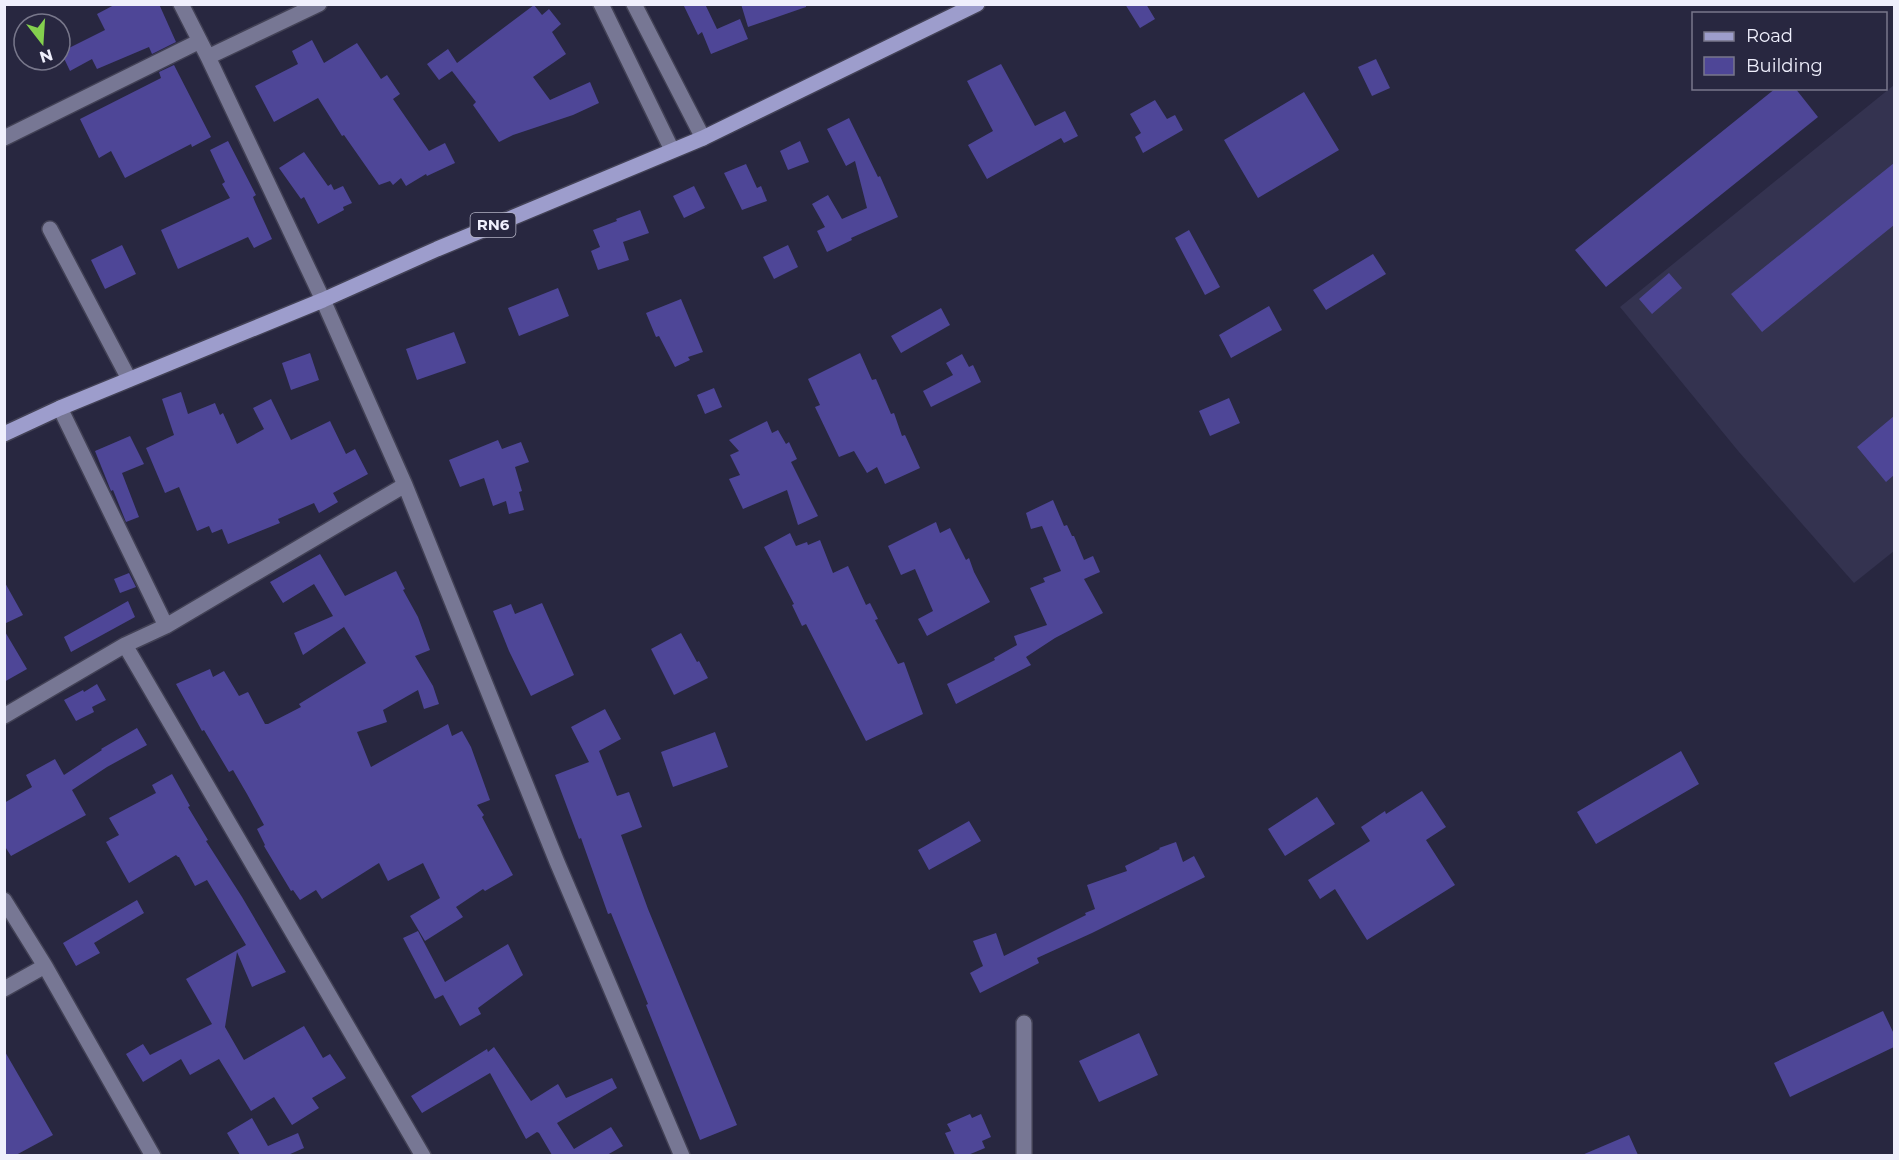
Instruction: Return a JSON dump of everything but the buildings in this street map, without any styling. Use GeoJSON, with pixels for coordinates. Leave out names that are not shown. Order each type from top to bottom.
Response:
{"type":"FeatureCollection","features":[{"type":"Feature","properties":{"kind":"main road","name":"RN6"},"geometry":{"type":"LineString","coordinates":[[4,434],[60,408],[323,300],[437,249],[703,138],[968,6]]}},
{"type":"Feature","properties":{"kind":"street"},"geometry":{"type":"LineString","coordinates":[[181,4],[323,300],[405,485],[557,862],[682,1155]]}},
{"type":"Feature","properties":{"kind":"street"},"geometry":{"type":"LineString","coordinates":[[208,57],[319,4]]}},
{"type":"Feature","properties":{"kind":"street"},"geometry":{"type":"LineString","coordinates":[[601,4],[672,150]]}},
{"type":"Feature","properties":{"kind":"street"},"geometry":{"type":"LineString","coordinates":[[634,4],[703,138]]}},
{"type":"Feature","properties":{"kind":"street"},"geometry":{"type":"LineString","coordinates":[[4,138],[200,41]]}},
{"type":"Feature","properties":{"kind":"street"},"geometry":{"type":"LineString","coordinates":[[50,229],[129,380]]}},
{"type":"Feature","properties":{"kind":"street"},"geometry":{"type":"LineString","coordinates":[[60,408],[166,626]]}},
{"type":"Feature","properties":{"kind":"street"},"geometry":{"type":"LineString","coordinates":[[4,716],[125,645],[166,626],[405,485]]}},
{"type":"Feature","properties":{"kind":"street"},"geometry":{"type":"LineString","coordinates":[[125,645],[423,1155]]}},
{"type":"Feature","properties":{"kind":"street"},"geometry":{"type":"LineString","coordinates":[[4,900],[45,966],[152,1155]]}},
{"type":"Feature","properties":{"kind":"street"},"geometry":{"type":"LineString","coordinates":[[4,989],[45,966]]}},
{"type":"Feature","properties":{"kind":"street"},"geometry":{"type":"LineString","coordinates":[[1024,1023],[1024,1155]]}},
{"type":"Feature","properties":{"kind":"shaded area"},"geometry":{"type":"Polygon","coordinates":[[[1894,85],[1894,551],[1854,583],[1739,452],[1620,307],[1894,85]]]}}]}
